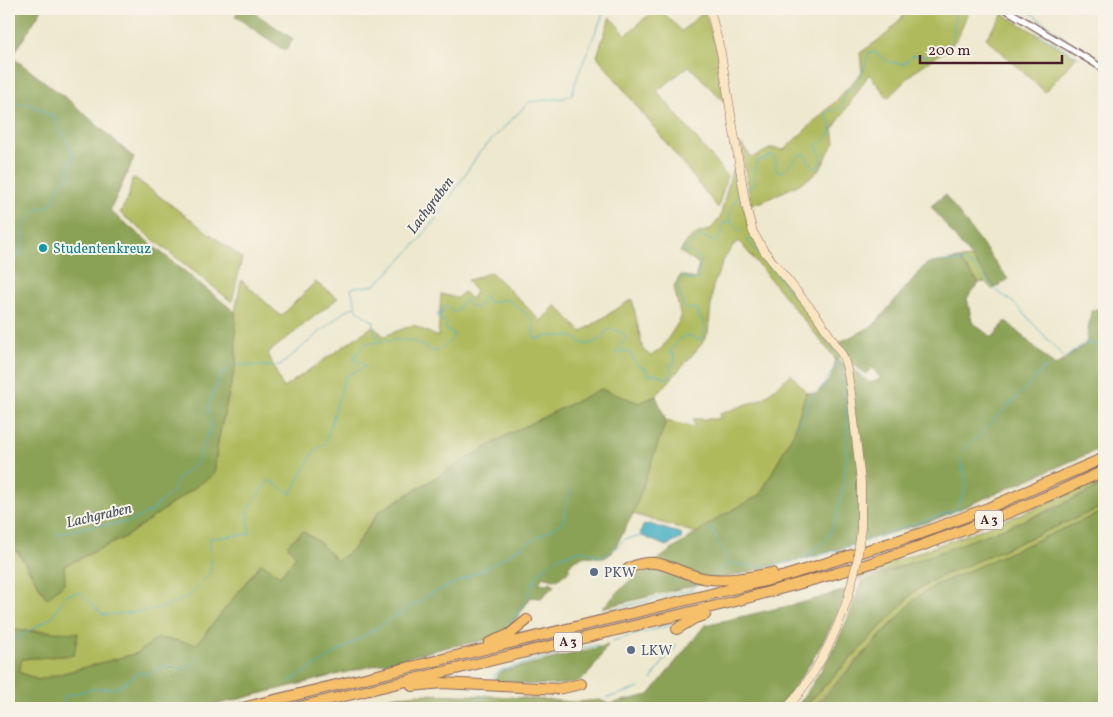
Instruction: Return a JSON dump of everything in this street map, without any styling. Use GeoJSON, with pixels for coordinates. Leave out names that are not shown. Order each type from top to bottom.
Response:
{"type":"FeatureCollection","features":[{"type":"Feature","properties":{"kind":"highway","name":"A 3"},"geometry":{"type":"LineString","coordinates":[[242,708],[785,576],[922,533],[988,508],[1104,458]]}},
{"type":"Feature","properties":{"kind":"highway","name":"A 3"},"geometry":{"type":"LineString","coordinates":[[295,708],[732,602],[879,560],[991,519],[1104,471]]}},
{"type":"Feature","properties":{"kind":"highway"},"geometry":{"type":"LineString","coordinates":[[628,569],[649,562],[666,565],[696,577],[711,580],[774,573],[785,576]]}},
{"type":"Feature","properties":{"kind":"highway"},"geometry":{"type":"LineString","coordinates":[[677,629],[695,618],[726,609],[732,602]]}},
{"type":"Feature","properties":{"kind":"highway"},"geometry":{"type":"LineString","coordinates":[[466,654],[474,647],[499,640],[510,634],[527,620]]}},
{"type":"Feature","properties":{"kind":"highway"},"geometry":{"type":"LineString","coordinates":[[404,682],[410,686],[442,683],[558,689],[581,684]]}},
{"type":"Feature","properties":{"kind":"street"},"geometry":{"type":"LineString","coordinates":[[710,9],[723,62],[749,219],[757,240],[812,309],[844,360],[850,382],[861,482],[861,528],[857,562],[841,619],[826,651],[812,675],[787,708]]}},
{"type":"Feature","properties":{"kind":"street"},"geometry":{"type":"LineString","coordinates":[[1005,9],[1104,69]]}},
{"type":"Feature","properties":{"kind":"green space"},"geometry":{"type":"Polygon","coordinates":[[[9,9],[42,9],[12,57],[70,101],[134,158],[110,211],[235,312],[236,363],[218,441],[214,474],[125,537],[64,566],[65,582],[47,599],[18,551],[9,553],[9,9]]]}},
{"type":"Feature","properties":{"kind":"green space"},"geometry":{"type":"Polygon","coordinates":[[[240,9],[249,9],[293,39],[285,51],[235,16],[240,9]]]}},
{"type":"Feature","properties":{"kind":"green space"},"geometry":{"type":"Polygon","coordinates":[[[655,9],[660,9],[682,31],[704,11],[718,53],[725,103],[689,66],[657,91],[727,176],[718,208],[597,56],[610,17],[626,35],[655,9]]]}},
{"type":"Feature","properties":{"kind":"green space"},"geometry":{"type":"Polygon","coordinates":[[[909,9],[969,9],[958,37],[949,48],[916,70],[888,98],[869,74],[833,129],[835,143],[822,166],[812,177],[760,203],[751,204],[741,144],[752,158],[772,148],[784,150],[837,100],[862,72],[860,53],[887,34],[909,9]]]}},
{"type":"Feature","properties":{"kind":"green space"},"geometry":{"type":"Polygon","coordinates":[[[1003,14],[1076,57],[1045,92],[986,38],[1003,14]]]}},
{"type":"Feature","properties":{"kind":"green space"},"geometry":{"type":"Polygon","coordinates":[[[736,169],[749,229],[840,357],[835,358],[739,241],[724,259],[713,286],[708,333],[701,345],[656,396],[639,403],[601,389],[509,434],[379,511],[353,549],[337,561],[319,542],[296,556],[280,576],[261,563],[197,644],[157,638],[138,653],[38,680],[19,672],[22,659],[74,655],[51,631],[20,631],[9,627],[9,553],[17,551],[47,599],[64,566],[125,537],[214,474],[218,441],[236,363],[235,312],[241,280],[281,316],[315,282],[338,298],[268,353],[283,388],[373,326],[384,336],[413,325],[438,337],[441,294],[457,298],[464,292],[471,299],[476,292],[467,280],[491,272],[541,321],[556,305],[581,332],[632,299],[643,350],[651,356],[662,348],[681,318],[674,286],[681,275],[695,279],[699,264],[680,252],[687,241],[696,234],[711,229],[720,218],[732,170],[736,169]]]}},
{"type":"Feature","properties":{"kind":"green space"},"geometry":{"type":"Polygon","coordinates":[[[135,178],[242,258],[232,302],[120,213],[129,196],[132,179],[135,178]]]}},
{"type":"Feature","properties":{"kind":"green space"},"geometry":{"type":"Polygon","coordinates":[[[945,195],[1008,279],[995,288],[931,206],[945,195]]]}},
{"type":"Feature","properties":{"kind":"green space"},"geometry":{"type":"Polygon","coordinates":[[[972,258],[995,288],[993,290],[985,282],[979,283],[959,259],[972,258]]]}},
{"type":"Feature","properties":{"kind":"green space"},"geometry":{"type":"Polygon","coordinates":[[[959,259],[979,283],[967,298],[972,322],[992,338],[1006,321],[1055,366],[1086,344],[1091,311],[1104,306],[1104,447],[934,520],[817,555],[602,608],[634,576],[718,518],[760,495],[794,432],[806,392],[816,394],[827,382],[832,375],[835,358],[870,383],[881,379],[872,367],[866,374],[850,362],[840,342],[873,326],[926,264],[959,259]]]}},
{"type":"Feature","properties":{"kind":"green space"},"geometry":{"type":"Polygon","coordinates":[[[791,374],[806,392],[794,432],[760,495],[718,518],[696,533],[633,514],[666,421],[695,427],[693,419],[719,419],[720,414],[764,398],[791,374]]]}},
{"type":"Feature","properties":{"kind":"green space"},"geometry":{"type":"Polygon","coordinates":[[[601,389],[639,403],[656,396],[666,421],[633,514],[612,553],[604,558],[586,556],[574,560],[568,567],[570,570],[557,580],[543,576],[539,583],[547,584],[551,582],[554,586],[541,598],[531,597],[512,625],[511,630],[494,639],[452,646],[203,708],[9,708],[9,627],[20,631],[78,633],[74,655],[22,659],[19,672],[38,680],[138,653],[157,638],[197,644],[262,563],[280,576],[296,556],[287,545],[303,531],[319,542],[337,561],[353,549],[379,512],[509,434],[601,389]]]}},
{"type":"Feature","properties":{"kind":"green space"},"geometry":{"type":"Polygon","coordinates":[[[1104,479],[1104,484],[1045,512],[953,548],[859,580],[861,573],[984,528],[1104,479]]]}},
{"type":"Feature","properties":{"kind":"green space"},"geometry":{"type":"Polygon","coordinates":[[[1104,484],[1104,506],[935,579],[914,592],[803,708],[796,708],[834,648],[849,616],[861,582],[1054,509],[1104,484]]]}},
{"type":"Feature","properties":{"kind":"green space"},"geometry":{"type":"Polygon","coordinates":[[[1104,506],[1104,511],[936,585],[918,596],[812,708],[804,708],[914,592],[935,579],[1104,506]]]}},
{"type":"Feature","properties":{"kind":"green space"},"geometry":{"type":"Polygon","coordinates":[[[1104,511],[1104,708],[814,708],[918,596],[936,585],[1104,511]]]}},
{"type":"Feature","properties":{"kind":"green space"},"geometry":{"type":"Polygon","coordinates":[[[846,590],[834,620],[817,652],[798,682],[778,708],[334,708],[397,696],[423,694],[496,696],[575,702],[600,700],[609,704],[649,695],[705,625],[805,602],[846,590]]]}},
{"type":"Feature","properties":{"kind":"green space"},"geometry":{"type":"Polygon","coordinates":[[[608,645],[590,672],[575,682],[553,685],[494,683],[497,675],[503,671],[608,645]]]}},
{"type":"Feature","properties":{"kind":"water"},"geometry":{"type":"Polygon","coordinates":[[[649,524],[682,534],[681,539],[666,546],[642,536],[640,534],[643,526],[649,524]]]}},
{"type":"Feature","properties":{"kind":"waterway"},"geometry":{"type":"LineString","coordinates":[[9,15],[16,9]]}},
{"type":"Feature","properties":{"kind":"waterway","name":"Lachgraben"},"geometry":{"type":"LineString","coordinates":[[237,365],[281,365],[345,311],[356,306],[351,289],[376,284],[400,261],[421,238],[445,206],[478,154],[529,102],[564,98],[572,94],[605,9]]}},
{"type":"Feature","properties":{"kind":"waterway"},"geometry":{"type":"LineString","coordinates":[[747,189],[755,183],[754,170],[758,160],[765,159],[770,155],[773,156],[777,163],[775,167],[777,171],[782,172],[798,156],[805,153],[809,162],[818,168],[822,156],[817,145],[827,139],[831,130],[831,122],[827,119],[826,115],[829,111],[842,107],[846,92],[852,91],[863,72],[869,52],[874,52],[889,62],[904,64],[913,55],[929,56],[943,49],[951,42],[954,31],[955,9]]}},
{"type":"Feature","properties":{"kind":"waterway"},"geometry":{"type":"LineString","coordinates":[[1026,9],[1082,51]]}},
{"type":"Feature","properties":{"kind":"waterway"},"geometry":{"type":"LineString","coordinates":[[1039,33],[1080,58]]}},
{"type":"Feature","properties":{"kind":"waterway"},"geometry":{"type":"LineString","coordinates":[[1085,54],[1104,65]]}},
{"type":"Feature","properties":{"kind":"waterway"},"geometry":{"type":"LineString","coordinates":[[9,99],[20,104],[28,104],[54,117],[73,154],[68,171],[71,177],[63,181],[50,206],[37,210],[24,224],[23,245],[19,256],[9,257]]}},
{"type":"Feature","properties":{"kind":"waterway"},"geometry":{"type":"LineString","coordinates":[[9,643],[52,617],[66,595],[80,592],[103,615],[159,608],[190,595],[199,587],[211,571],[210,538],[250,534],[247,511],[269,480],[291,494],[315,450],[325,444],[345,377],[366,366],[353,359],[365,343],[408,340],[424,346],[433,352],[440,349],[454,336],[445,327],[448,322],[440,320],[437,313],[442,315],[443,308],[446,306],[456,312],[463,301],[466,300],[471,307],[477,307],[481,304],[481,299],[484,295],[489,302],[497,302],[502,299],[510,301],[534,320],[533,337],[537,339],[547,336],[572,336],[583,344],[590,344],[604,337],[605,332],[611,328],[624,334],[626,338],[615,353],[621,354],[623,350],[631,354],[635,362],[647,370],[649,375],[657,374],[667,379],[672,371],[669,365],[675,363],[674,354],[670,353],[670,351],[679,339],[682,339],[685,335],[701,340],[705,328],[703,320],[698,318],[699,311],[696,308],[690,310],[683,307],[678,287],[680,280],[683,276],[691,281],[698,279],[702,262],[691,252],[683,250],[702,235],[715,242],[724,234],[721,228],[722,224],[731,221],[730,212],[741,192]]}},
{"type":"Feature","properties":{"kind":"waterway"},"geometry":{"type":"LineString","coordinates":[[731,221],[741,232]]}},
{"type":"Feature","properties":{"kind":"waterway"},"geometry":{"type":"LineString","coordinates":[[746,238],[809,315],[835,352]]}},
{"type":"Feature","properties":{"kind":"waterway"},"geometry":{"type":"LineString","coordinates":[[942,262],[963,261],[975,267],[997,291],[1015,304],[1065,358],[1086,342],[1093,345],[1104,341]]}},
{"type":"Feature","properties":{"kind":"waterway"},"geometry":{"type":"LineString","coordinates":[[356,306],[359,312],[374,322],[374,332],[383,343]]}},
{"type":"Feature","properties":{"kind":"waterway"},"geometry":{"type":"LineString","coordinates":[[802,559],[819,546],[829,535],[834,523],[843,485],[846,463],[847,417],[842,374],[837,356]]}},
{"type":"Feature","properties":{"kind":"waterway"},"geometry":{"type":"LineString","coordinates":[[796,428],[809,402],[825,383],[838,361]]}},
{"type":"Feature","properties":{"kind":"waterway"},"geometry":{"type":"LineString","coordinates":[[962,453],[1047,366]]}},
{"type":"Feature","properties":{"kind":"waterway","name":"Lachgraben"},"geometry":{"type":"LineString","coordinates":[[209,413],[208,407],[221,374],[230,369]]}},
{"type":"Feature","properties":{"kind":"waterway","name":"Lachgraben"},"geometry":{"type":"LineString","coordinates":[[56,535],[85,527],[130,522],[153,510],[174,489],[178,478],[197,463],[211,429],[211,419]]}},
{"type":"Feature","properties":{"kind":"waterway"},"geometry":{"type":"LineString","coordinates":[[863,542],[958,509],[966,485],[961,459]]}},
{"type":"Feature","properties":{"kind":"waterway"},"geometry":{"type":"LineString","coordinates":[[289,682],[433,593],[485,569],[563,522],[571,487]]}},
{"type":"Feature","properties":{"kind":"waterway"},"geometry":{"type":"LineString","coordinates":[[709,526],[730,562]]}},
{"type":"Feature","properties":{"kind":"waterway"},"geometry":{"type":"LineString","coordinates":[[508,624],[524,604],[537,575],[558,557],[582,550],[601,557],[611,552],[625,539],[642,536]]}},
{"type":"Feature","properties":{"kind":"waterway"},"geometry":{"type":"LineString","coordinates":[[714,573],[731,563],[747,566],[778,565],[857,544]]}},
{"type":"Feature","properties":{"kind":"waterway"},"geometry":{"type":"LineString","coordinates":[[598,613],[690,590],[697,585]]}},
{"type":"Feature","properties":{"kind":"waterway"},"geometry":{"type":"LineString","coordinates":[[612,641],[676,624]]}},
{"type":"Feature","properties":{"kind":"waterway"},"geometry":{"type":"LineString","coordinates":[[666,655],[674,649],[676,644]]}},
{"type":"Feature","properties":{"kind":"waterway"},"geometry":{"type":"LineString","coordinates":[[576,650],[598,645]]}},
{"type":"Feature","properties":{"kind":"waterway"},"geometry":{"type":"LineString","coordinates":[[492,681],[495,674],[502,670],[565,652]]}},
{"type":"Feature","properties":{"kind":"waterway"},"geometry":{"type":"LineString","coordinates":[[651,680],[670,652]]}},
{"type":"Feature","properties":{"kind":"waterway"},"geometry":{"type":"LineString","coordinates":[[61,708],[66,696],[91,689],[117,688],[138,673],[150,674],[163,666],[185,669],[197,661]]}},
{"type":"Feature","properties":{"kind":"waterway"},"geometry":{"type":"LineString","coordinates":[[607,698],[639,688]]}},
{"type":"Feature","properties":{"kind":"waterway"},"geometry":{"type":"LineString","coordinates":[[451,708],[459,708],[485,697],[486,693]]}},
{"type":"Feature","properties":{"kind":"place","name":"Studentenkreuz"},"geometry":{"type":"Point","coordinates":[43,248]}},
{"type":"Feature","properties":{"kind":"place","name":"PKW"},"geometry":{"type":"Point","coordinates":[594,572]}},
{"type":"Feature","properties":{"kind":"place","name":"LKW"},"geometry":{"type":"Point","coordinates":[631,650]}}]}
